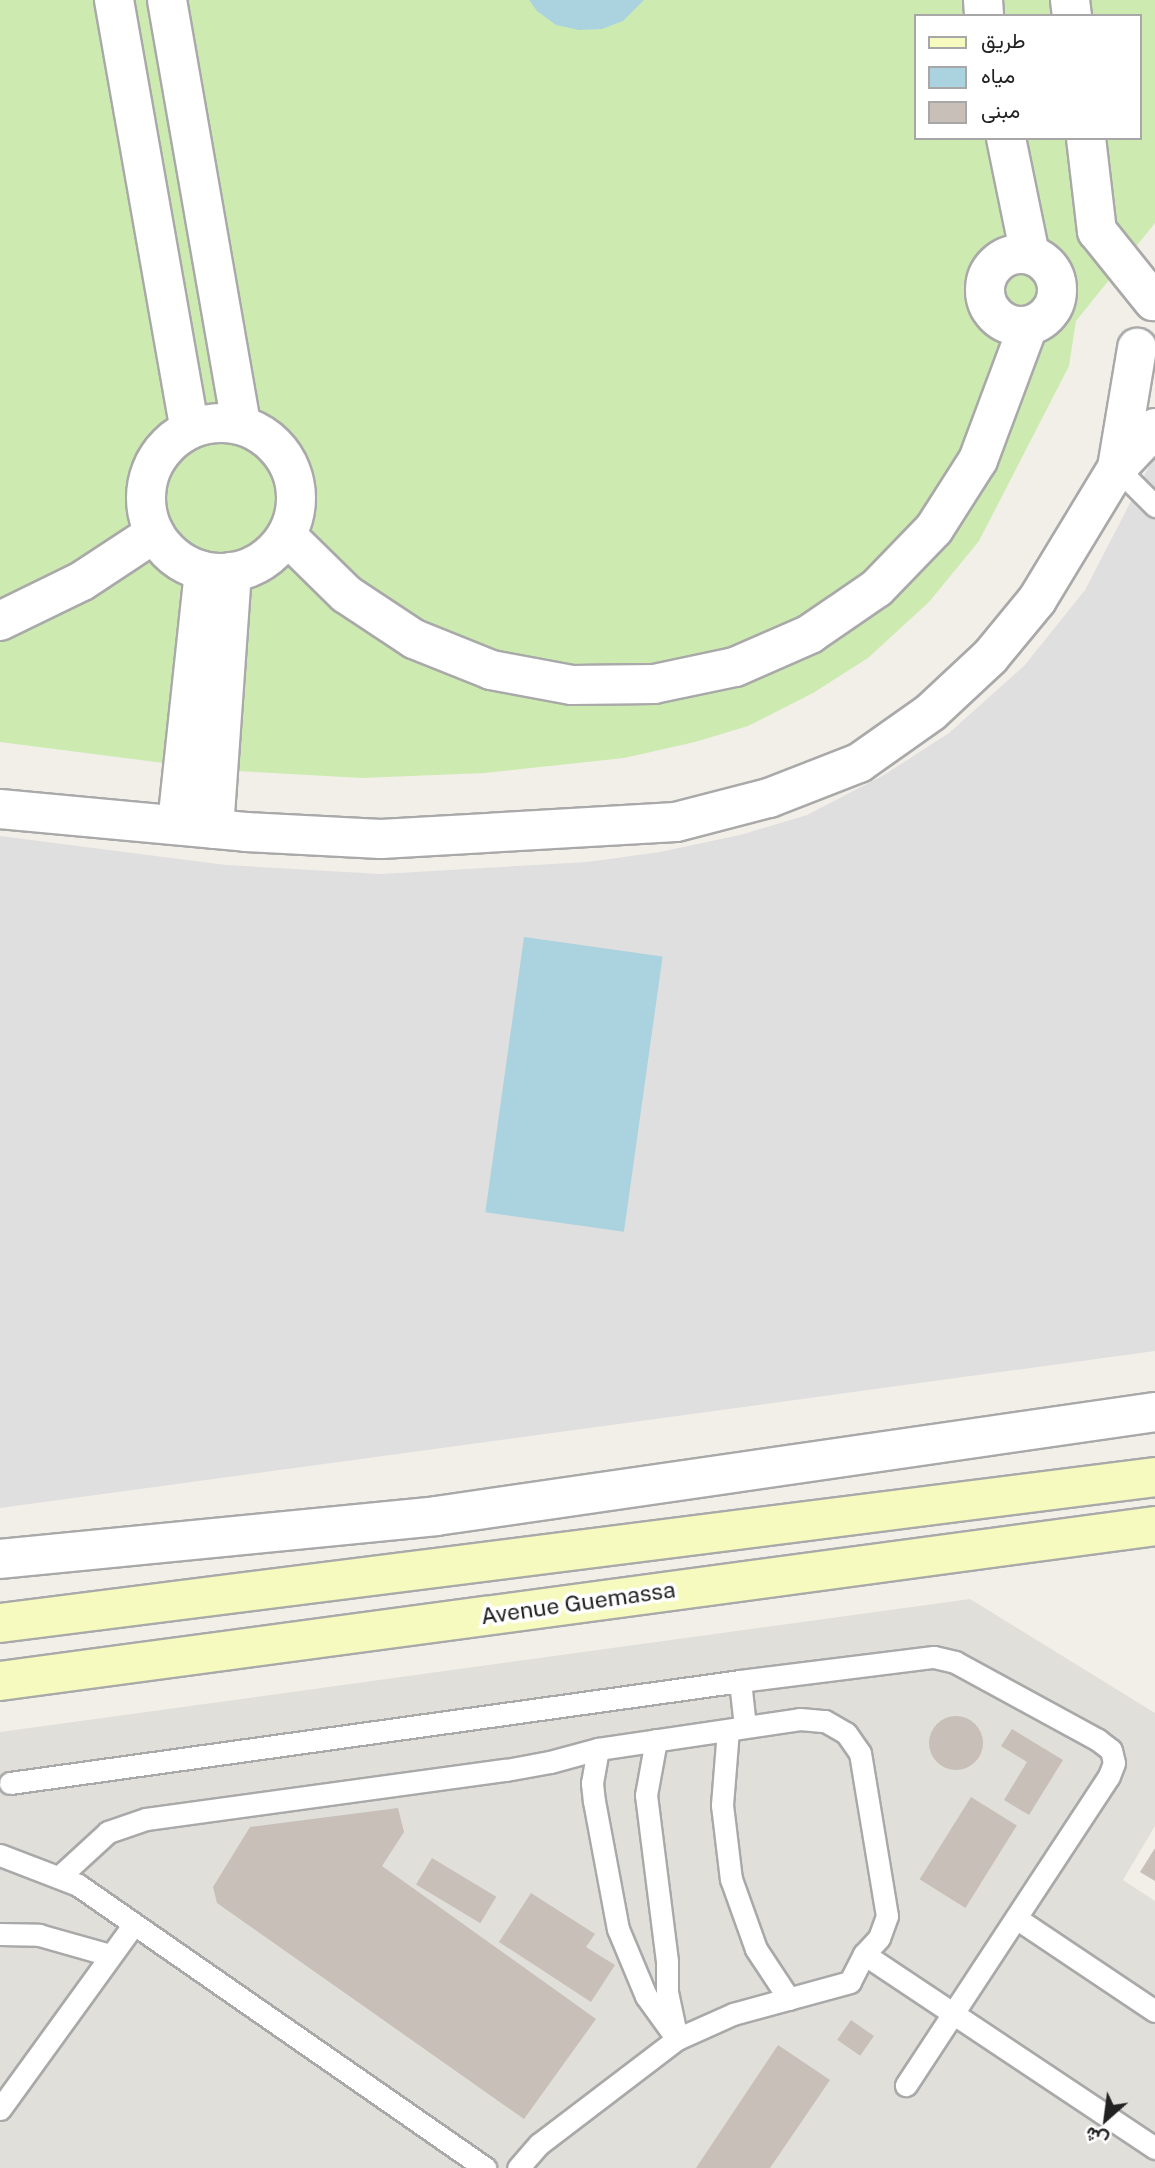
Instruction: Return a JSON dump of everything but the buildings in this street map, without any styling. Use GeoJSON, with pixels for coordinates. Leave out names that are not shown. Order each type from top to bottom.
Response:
{"type":"FeatureCollection","features":[{"type":"Feature","properties":{"kind":"main road"},"geometry":{"type":"LineString","coordinates":[[0,1623],[1155,1476]]}},
{"type":"Feature","properties":{"kind":"main road","name":"Avenue Guemassa"},"geometry":{"type":"LineString","coordinates":[[0,1681],[1155,1526]]}},
{"type":"Feature","properties":{"kind":"street"},"geometry":{"type":"LineString","coordinates":[[114,0],[190,429]]}},
{"type":"Feature","properties":{"kind":"street"},"geometry":{"type":"LineString","coordinates":[[167,0],[242,425]]}},
{"type":"Feature","properties":{"kind":"street"},"geometry":{"type":"LineString","coordinates":[[1006,140],[1030,255]]}},
{"type":"Feature","properties":{"kind":"street"},"geometry":{"type":"LineString","coordinates":[[1086,140],[1097,231],[1154,301],[1138,322],[1146,361],[1117,468]]}},
{"type":"Feature","properties":{"kind":"street"},"geometry":{"type":"LineString","coordinates":[[1030,255],[1050,268],[1056,279],[1057,291],[1049,313],[1028,326],[1016,326],[995,316],[988,306],[985,283],[996,263],[1007,256],[1030,255]]}},
{"type":"Feature","properties":{"kind":"street"},"geometry":{"type":"LineString","coordinates":[[287,536],[346,594],[391,624],[415,639],[491,670],[572,685],[599,685],[654,684],[734,667],[810,635],[855,604],[877,588],[934,529],[978,460],[1028,326]]}},
{"type":"Feature","properties":{"kind":"street"},"geometry":{"type":"LineString","coordinates":[[215,422],[242,425],[262,434],[280,450],[291,469],[297,492],[295,515],[287,536],[272,554],[253,566],[218,571],[184,563],[167,550],[155,533],[147,510],[147,485],[154,462],[170,443],[190,429],[215,422]]}},
{"type":"Feature","properties":{"kind":"street"},"geometry":{"type":"LineString","coordinates":[[0,809],[214,829],[381,839],[676,822],[769,798],[859,763],[931,712],[990,657],[1037,600],[1117,468],[1155,428]]}},
{"type":"Feature","properties":{"kind":"street"},"geometry":{"type":"LineString","coordinates":[[0,621],[82,581],[155,533]]}},
{"type":"Feature","properties":{"kind":"street"},"geometry":{"type":"LineString","coordinates":[[214,829],[218,571]]}},
{"type":"Feature","properties":{"kind":"street"},"geometry":{"type":"LineString","coordinates":[[177,824],[218,571]]}},
{"type":"Feature","properties":{"kind":"street"},"geometry":{"type":"LineString","coordinates":[[0,1559],[436,1516],[1155,1412]]}},
{"type":"Feature","properties":{"kind":"lane"},"geometry":{"type":"LineString","coordinates":[[1117,468],[1155,506]]}},
{"type":"Feature","properties":{"kind":"lane"},"geometry":{"type":"LineString","coordinates":[[10,1783],[740,1681],[934,1657],[973,1670],[1083,1731],[1111,1750],[1114,1763],[1109,1776],[906,2085]]}},
{"type":"Feature","properties":{"kind":"lane"},"geometry":{"type":"LineString","coordinates":[[740,1681],[737,1728],[722,1805],[731,1879],[756,1949],[789,1998]]}},
{"type":"Feature","properties":{"kind":"lane"},"geometry":{"type":"LineString","coordinates":[[59,1877],[108,1832],[146,1819],[506,1770],[598,1749],[800,1719],[825,1721],[846,1733],[860,1754],[887,1916],[879,1938],[864,1954],[850,1982],[704,2024],[677,2039],[538,2144],[518,2168]]}},
{"type":"Feature","properties":{"kind":"lane"},"geometry":{"type":"LineString","coordinates":[[656,1740],[648,1776],[647,1805],[667,1961],[667,1992],[677,2039]]}},
{"type":"Feature","properties":{"kind":"lane"},"geometry":{"type":"LineString","coordinates":[[598,1749],[594,1765],[594,1801],[618,1929],[646,1996],[677,2039]]}},
{"type":"Feature","properties":{"kind":"lane"},"geometry":{"type":"LineString","coordinates":[[0,1855],[78,1885],[485,2168]]}},
{"type":"Feature","properties":{"kind":"lane"},"geometry":{"type":"LineString","coordinates":[[1016,1918],[1155,2011]]}},
{"type":"Feature","properties":{"kind":"lane"},"geometry":{"type":"LineString","coordinates":[[0,2109],[134,1924]]}},
{"type":"Feature","properties":{"kind":"lane"},"geometry":{"type":"LineString","coordinates":[[0,1934],[39,1935],[110,1955]]}},
{"type":"Feature","properties":{"kind":"lane"},"geometry":{"type":"LineString","coordinates":[[864,1954],[1155,2148]]}},
{"type":"Feature","properties":{"kind":"shaded area"},"geometry":{"type":"Polygon","coordinates":[[[1155,455],[1155,1351],[0,1508],[0,836],[226,865],[381,874],[587,862],[660,852],[740,835],[807,815],[884,775],[949,733],[1024,666],[1085,590],[1155,455]]]}},
{"type":"Feature","properties":{"kind":"shaded area"},"geometry":{"type":"Polygon","coordinates":[[[970,1599],[1155,1713],[1155,1826],[1123,1880],[1155,1901],[1155,2168],[0,2168],[0,1732],[970,1599]]]}},
{"type":"Feature","properties":{"kind":"green space"},"geometry":{"type":"Polygon","coordinates":[[[0,0],[1155,0],[1155,223],[1076,321],[1069,366],[979,541],[929,602],[868,658],[813,693],[748,726],[695,742],[624,758],[485,773],[362,778],[218,770],[0,742],[0,0]]]}},
{"type":"Feature","properties":{"kind":"water"},"geometry":{"type":"Polygon","coordinates":[[[529,0],[644,0],[623,21],[602,29],[579,30],[556,25],[537,11],[529,0]]]}},
{"type":"Feature","properties":{"kind":"water"},"geometry":{"type":"Polygon","coordinates":[[[524,937],[663,956],[624,1232],[485,1212],[524,937]]]}}]}
